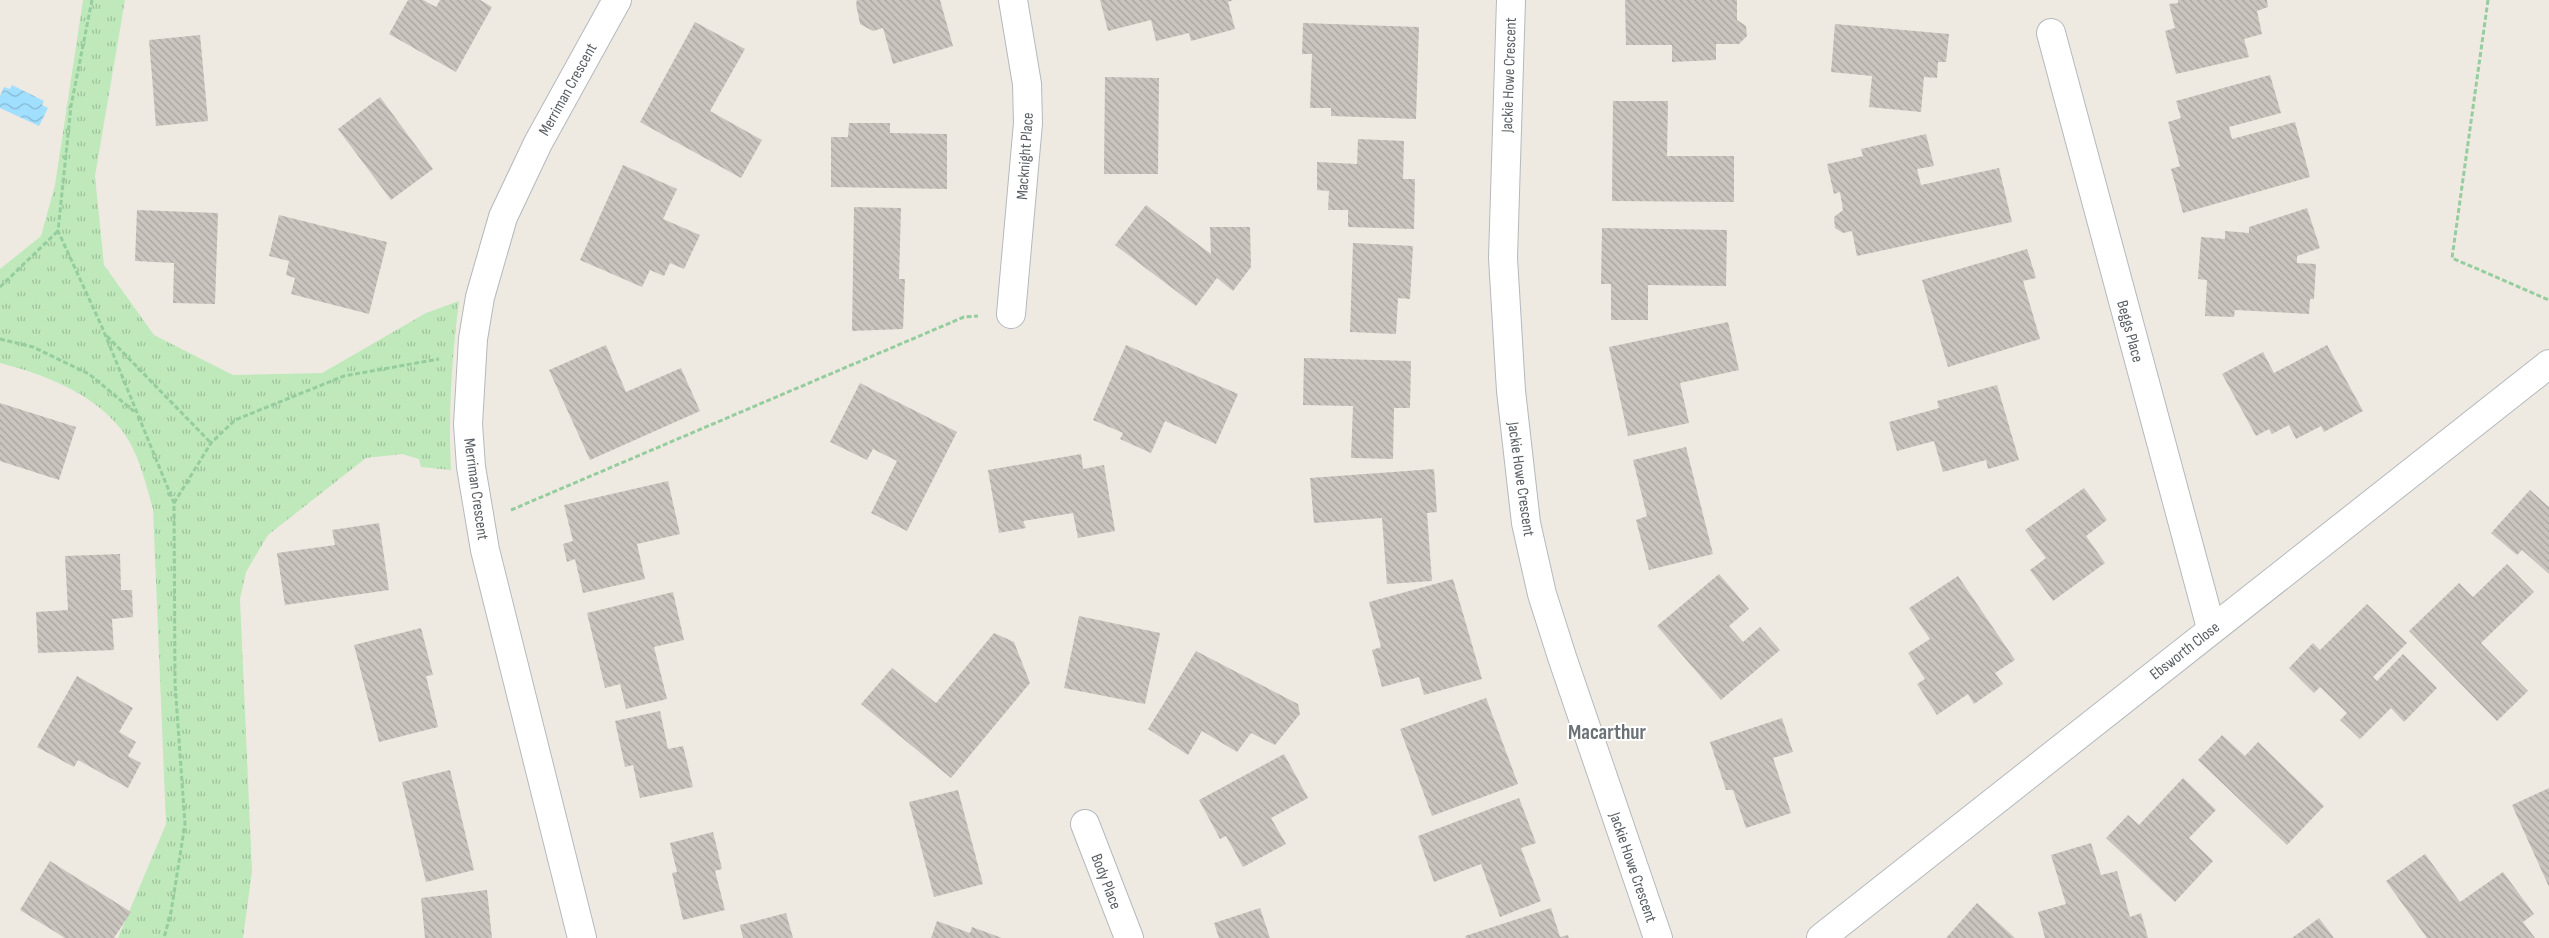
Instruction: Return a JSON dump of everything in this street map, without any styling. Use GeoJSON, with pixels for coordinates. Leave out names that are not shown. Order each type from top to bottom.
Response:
{"type":"FeatureCollection","features":[{"type":"Feature","properties":{"kind":"street","name":"Merriman Crescent"},"geometry":{"type":"LineString","coordinates":[[582,938],[485,550],[470,467],[468,424],[472,354],[480,297],[503,216],[538,142],[617,0]]}},
{"type":"Feature","properties":{"kind":"street","name":"Macknight Place"},"geometry":{"type":"LineString","coordinates":[[1011,314],[1028,123],[1027,84],[1013,0]]}},
{"type":"Feature","properties":{"kind":"street","name":"Jackie Howe Crescent"},"geometry":{"type":"LineString","coordinates":[[1511,0],[1503,258],[1511,391],[1526,523],[1542,594],[1562,657],[1658,938]]}},
{"type":"Feature","properties":{"kind":"street","name":"Beggs Place"},"geometry":{"type":"LineString","coordinates":[[2051,33],[2211,628]]}},
{"type":"Feature","properties":{"kind":"street","name":"Ebsworth Close"},"geometry":{"type":"LineString","coordinates":[[1821,938],[2211,628],[2549,364]]}},
{"type":"Feature","properties":{"kind":"street","name":"Body Place"},"geometry":{"type":"LineString","coordinates":[[1085,824],[1129,938]]}},
{"type":"Feature","properties":{"kind":"path"},"geometry":{"type":"LineString","coordinates":[[92,0],[71,106],[58,232],[105,334],[174,503],[174,683],[185,824],[171,912],[164,938]]}},
{"type":"Feature","properties":{"kind":"path"},"geometry":{"type":"LineString","coordinates":[[2488,0],[2452,258],[2549,300]]}},
{"type":"Feature","properties":{"kind":"path"},"geometry":{"type":"LineString","coordinates":[[0,287],[58,232]]}},
{"type":"Feature","properties":{"kind":"path"},"geometry":{"type":"LineString","coordinates":[[480,522],[964,317],[1011,314]]}},
{"type":"Feature","properties":{"kind":"path"},"geometry":{"type":"LineString","coordinates":[[105,334],[211,443]]}},
{"type":"Feature","properties":{"kind":"path"},"geometry":{"type":"LineString","coordinates":[[0,339],[33,347],[89,374],[137,414]]}},
{"type":"Feature","properties":{"kind":"path"},"geometry":{"type":"LineString","coordinates":[[174,503],[211,443],[235,420],[344,376],[472,354]]}},
{"type":"Feature","properties":{"kind":"green space"},"geometry":{"type":"Polygon","coordinates":[[[83,0],[125,0],[95,176],[104,265],[154,335],[233,375],[322,373],[426,313],[459,301],[451,386],[451,470],[421,467],[419,459],[402,454],[366,458],[268,535],[246,572],[240,599],[252,871],[243,938],[118,938],[166,824],[153,509],[140,466],[131,445],[120,428],[108,415],[95,404],[65,386],[33,373],[0,363],[0,269],[41,236],[55,185],[83,0]]]}},
{"type":"Feature","properties":{"kind":"water"},"geometry":{"type":"Polygon","coordinates":[[[12,85],[44,101],[42,105],[48,108],[39,126],[0,108],[0,96],[4,87],[10,89],[12,85]]]}},
{"type":"Feature","properties":{"kind":"building"},"geometry":{"type":"Polygon","coordinates":[[[408,0],[423,0],[436,7],[440,0],[480,0],[492,7],[456,72],[389,34],[408,0]]]}},
{"type":"Feature","properties":{"kind":"building"},"geometry":{"type":"Polygon","coordinates":[[[857,0],[940,0],[953,46],[893,64],[883,28],[873,31],[860,24],[857,0]]]}},
{"type":"Feature","properties":{"kind":"building"},"geometry":{"type":"Polygon","coordinates":[[[1100,0],[1233,0],[1228,2],[1235,29],[1191,41],[1189,33],[1156,41],[1151,20],[1108,31],[1100,0]]]}},
{"type":"Feature","properties":{"kind":"building"},"geometry":{"type":"Polygon","coordinates":[[[1625,0],[1737,0],[1737,20],[1746,26],[1747,36],[1739,44],[1716,44],[1716,60],[1672,62],[1672,45],[1626,45],[1625,0]]]}},
{"type":"Feature","properties":{"kind":"building"},"geometry":{"type":"Polygon","coordinates":[[[2178,0],[2267,0],[2268,7],[2257,11],[2262,34],[2244,39],[2249,57],[2176,74],[2165,31],[2175,28],[2169,4],[2178,3],[2178,0]]]}},
{"type":"Feature","properties":{"kind":"building"},"geometry":{"type":"Polygon","coordinates":[[[695,22],[745,49],[710,111],[762,140],[741,178],[640,122],[695,22]]]}},
{"type":"Feature","properties":{"kind":"building"},"geometry":{"type":"Polygon","coordinates":[[[1303,23],[1419,27],[1416,119],[1331,116],[1331,108],[1310,108],[1312,54],[1302,54],[1303,23]]]}},
{"type":"Feature","properties":{"kind":"building"},"geometry":{"type":"Polygon","coordinates":[[[1835,24],[1949,34],[1946,62],[1938,62],[1937,78],[1924,77],[1921,112],[1869,107],[1872,76],[1831,72],[1835,24]]]}},
{"type":"Feature","properties":{"kind":"building"},"geometry":{"type":"Polygon","coordinates":[[[200,35],[208,121],[156,126],[149,40],[200,35]]]}},
{"type":"Feature","properties":{"kind":"building"},"geometry":{"type":"Polygon","coordinates":[[[2270,75],[2281,113],[2229,127],[2232,139],[2295,122],[2310,177],[2183,213],[2171,169],[2180,166],[2168,122],[2181,118],[2176,101],[2270,75]]]}},
{"type":"Feature","properties":{"kind":"building"},"geometry":{"type":"Polygon","coordinates":[[[1105,77],[1159,78],[1158,174],[1104,174],[1105,77]]]}},
{"type":"Feature","properties":{"kind":"building"},"geometry":{"type":"Polygon","coordinates":[[[380,97],[433,169],[391,200],[338,129],[380,97]]]}},
{"type":"Feature","properties":{"kind":"building"},"geometry":{"type":"Polygon","coordinates":[[[1613,101],[1668,101],[1667,156],[1734,156],[1734,202],[1612,201],[1613,101]]]}},
{"type":"Feature","properties":{"kind":"building"},"geometry":{"type":"Polygon","coordinates":[[[849,123],[890,123],[890,133],[947,134],[947,189],[831,187],[831,137],[848,137],[849,123]]]}},
{"type":"Feature","properties":{"kind":"building"},"geometry":{"type":"Polygon","coordinates":[[[1926,134],[1934,166],[1917,169],[1921,185],[1999,168],[2012,222],[1857,256],[1852,231],[1843,233],[1835,228],[1834,217],[1843,210],[1840,192],[1834,194],[1827,164],[1863,156],[1861,149],[1926,134]]]}},
{"type":"Feature","properties":{"kind":"building"},"geometry":{"type":"Polygon","coordinates":[[[1358,139],[1404,141],[1403,179],[1415,179],[1414,229],[1348,227],[1348,210],[1328,210],[1329,191],[1317,190],[1317,162],[1357,164],[1358,139]]]}},
{"type":"Feature","properties":{"kind":"building"},"geometry":{"type":"Polygon","coordinates":[[[623,165],[677,189],[663,219],[700,235],[684,269],[670,263],[664,276],[650,270],[642,287],[580,260],[623,165]]]}},
{"type":"Feature","properties":{"kind":"building"},"geometry":{"type":"Polygon","coordinates":[[[1146,205],[1211,254],[1210,227],[1250,227],[1251,267],[1233,291],[1217,278],[1196,306],[1115,245],[1146,205]]]}},
{"type":"Feature","properties":{"kind":"building"},"geometry":{"type":"Polygon","coordinates":[[[854,207],[901,208],[899,279],[905,279],[903,329],[852,331],[854,207]]]}},
{"type":"Feature","properties":{"kind":"building"},"geometry":{"type":"Polygon","coordinates":[[[2307,208],[2320,248],[2297,256],[2297,263],[2316,264],[2314,299],[2310,299],[2309,314],[2235,310],[2234,317],[2205,316],[2207,280],[2198,279],[2201,237],[2225,239],[2225,231],[2249,233],[2249,227],[2307,208]]]}},
{"type":"Feature","properties":{"kind":"building"},"geometry":{"type":"Polygon","coordinates":[[[137,210],[218,213],[215,304],[173,303],[174,263],[135,261],[137,210]]]}},
{"type":"Feature","properties":{"kind":"building"},"geometry":{"type":"Polygon","coordinates":[[[279,215],[387,242],[369,314],[291,294],[295,278],[286,275],[289,261],[269,256],[279,215]]]}},
{"type":"Feature","properties":{"kind":"building"},"geometry":{"type":"Polygon","coordinates":[[[1602,228],[1727,230],[1726,286],[1648,285],[1648,320],[1611,320],[1611,284],[1601,284],[1602,228]]]}},
{"type":"Feature","properties":{"kind":"building"},"geometry":{"type":"Polygon","coordinates":[[[1353,243],[1413,246],[1410,299],[1398,298],[1396,334],[1350,332],[1353,243]]]}},
{"type":"Feature","properties":{"kind":"building"},"geometry":{"type":"Polygon","coordinates":[[[2027,249],[2036,278],[2023,281],[2040,339],[1948,367],[1922,280],[2027,249]]]}},
{"type":"Feature","properties":{"kind":"building"},"geometry":{"type":"Polygon","coordinates":[[[1728,322],[1739,370],[1680,383],[1689,423],[1628,436],[1609,347],[1728,322]]]}},
{"type":"Feature","properties":{"kind":"building"},"geometry":{"type":"Polygon","coordinates":[[[606,345],[626,392],[681,368],[700,411],[590,460],[549,370],[606,345]]]}},
{"type":"Feature","properties":{"kind":"building"},"geometry":{"type":"Polygon","coordinates":[[[1126,345],[1238,394],[1216,444],[1165,421],[1151,453],[1120,439],[1123,433],[1093,420],[1126,345]]]}},
{"type":"Feature","properties":{"kind":"building"},"geometry":{"type":"Polygon","coordinates":[[[2327,345],[2363,411],[2324,432],[2321,426],[2296,439],[2289,425],[2272,434],[2269,429],[2256,436],[2222,374],[2263,352],[2274,373],[2327,345]]]}},
{"type":"Feature","properties":{"kind":"building"},"geometry":{"type":"Polygon","coordinates":[[[1304,358],[1411,361],[1410,408],[1394,408],[1393,459],[1351,458],[1353,406],[1303,405],[1304,358]]]}},
{"type":"Feature","properties":{"kind":"building"},"geometry":{"type":"Polygon","coordinates":[[[860,383],[957,432],[907,531],[871,513],[897,461],[873,449],[867,460],[830,442],[860,383]]]}},
{"type":"Feature","properties":{"kind":"building"},"geometry":{"type":"Polygon","coordinates":[[[1997,385],[2019,460],[1988,469],[1986,460],[1943,472],[1934,441],[1897,451],[1889,422],[1939,408],[1937,401],[1997,385]]]}},
{"type":"Feature","properties":{"kind":"building"},"geometry":{"type":"Polygon","coordinates":[[[0,403],[76,427],[59,480],[0,461],[0,403]]]}},
{"type":"Feature","properties":{"kind":"building"},"geometry":{"type":"Polygon","coordinates":[[[1686,447],[1713,554],[1649,570],[1636,520],[1647,516],[1633,460],[1686,447]]]}},
{"type":"Feature","properties":{"kind":"building"},"geometry":{"type":"Polygon","coordinates":[[[1081,454],[1083,469],[1104,465],[1115,531],[1078,538],[1073,513],[1023,521],[1026,528],[999,533],[988,470],[1081,454]]]}},
{"type":"Feature","properties":{"kind":"building"},"geometry":{"type":"Polygon","coordinates":[[[1434,469],[1437,512],[1427,513],[1432,581],[1387,584],[1382,518],[1314,523],[1310,478],[1434,469]]]}},
{"type":"Feature","properties":{"kind":"building"},"geometry":{"type":"Polygon","coordinates":[[[668,481],[680,534],[637,544],[645,579],[583,593],[575,559],[567,562],[563,544],[573,541],[564,505],[668,481]]]}},
{"type":"Feature","properties":{"kind":"building"},"geometry":{"type":"Polygon","coordinates":[[[2084,488],[2107,520],[2086,536],[2105,563],[2053,601],[2030,570],[2046,558],[2025,530],[2084,488]]]}},
{"type":"Feature","properties":{"kind":"building"},"geometry":{"type":"Polygon","coordinates":[[[2530,490],[2549,507],[2549,574],[2522,550],[2517,555],[2491,533],[2530,490]]]}},
{"type":"Feature","properties":{"kind":"building"},"geometry":{"type":"Polygon","coordinates":[[[379,523],[389,590],[285,605],[277,553],[335,545],[332,530],[379,523]]]}},
{"type":"Feature","properties":{"kind":"building"},"geometry":{"type":"Polygon","coordinates":[[[120,554],[121,590],[132,590],[133,617],[112,619],[114,650],[38,653],[36,612],[68,610],[65,556],[120,554]]]}},
{"type":"Feature","properties":{"kind":"building"},"geometry":{"type":"Polygon","coordinates":[[[2507,564],[2534,592],[2481,643],[2528,691],[2497,721],[2409,631],[2459,583],[2473,597],[2507,564]]]}},
{"type":"Feature","properties":{"kind":"building"},"geometry":{"type":"Polygon","coordinates":[[[1719,574],[1749,609],[1729,626],[1743,642],[1760,627],[1780,650],[1721,700],[1657,626],[1719,574]]]}},
{"type":"Feature","properties":{"kind":"building"},"geometry":{"type":"Polygon","coordinates":[[[1958,576],[2015,660],[1995,673],[2003,684],[1974,704],[1968,694],[1937,715],[1917,684],[1925,679],[1908,653],[1930,639],[1909,608],[1958,576]]]}},
{"type":"Feature","properties":{"kind":"building"},"geometry":{"type":"Polygon","coordinates":[[[1453,579],[1482,679],[1424,695],[1419,677],[1382,687],[1372,650],[1381,647],[1369,602],[1453,579]]]}},
{"type":"Feature","properties":{"kind":"building"},"geometry":{"type":"Polygon","coordinates":[[[673,592],[684,640],[654,647],[667,699],[626,709],[620,684],[605,688],[587,613],[673,592]]]}},
{"type":"Feature","properties":{"kind":"building"},"geometry":{"type":"Polygon","coordinates":[[[2367,604],[2407,643],[2373,677],[2377,681],[2403,654],[2437,688],[2404,722],[2391,708],[2360,739],[2340,720],[2347,713],[2320,687],[2314,693],[2289,668],[2313,643],[2320,650],[2367,604]]]}},
{"type":"Feature","properties":{"kind":"building"},"geometry":{"type":"Polygon","coordinates":[[[1079,616],[1160,633],[1145,704],[1064,688],[1079,616]]]}},
{"type":"Feature","properties":{"kind":"building"},"geometry":{"type":"Polygon","coordinates":[[[421,628],[433,675],[426,676],[438,727],[379,742],[354,645],[421,628]]]}},
{"type":"Feature","properties":{"kind":"building"},"geometry":{"type":"Polygon","coordinates":[[[994,633],[1014,642],[1030,683],[951,778],[861,704],[892,668],[936,703],[994,633]]]}},
{"type":"Feature","properties":{"kind":"building"},"geometry":{"type":"Polygon","coordinates":[[[1196,651],[1298,704],[1300,714],[1275,745],[1251,733],[1237,752],[1202,731],[1188,755],[1148,729],[1196,651]]]}},
{"type":"Feature","properties":{"kind":"building"},"geometry":{"type":"Polygon","coordinates":[[[77,676],[133,708],[119,732],[136,742],[128,756],[141,763],[128,788],[78,760],[74,767],[37,747],[77,676]]]}},
{"type":"Feature","properties":{"kind":"building"},"geometry":{"type":"Polygon","coordinates":[[[1486,698],[1518,784],[1432,816],[1400,729],[1486,698]]]}},
{"type":"Feature","properties":{"kind":"building"},"geometry":{"type":"Polygon","coordinates":[[[660,711],[668,749],[683,746],[693,787],[640,798],[633,765],[625,767],[615,721],[660,711]]]}},
{"type":"Feature","properties":{"kind":"building"},"geometry":{"type":"Polygon","coordinates":[[[1782,718],[1793,752],[1773,758],[1791,813],[1746,828],[1733,790],[1726,790],[1710,742],[1782,718]]]}},
{"type":"Feature","properties":{"kind":"building"},"geometry":{"type":"Polygon","coordinates":[[[2222,735],[2245,756],[2258,742],[2324,806],[2287,845],[2198,760],[2222,735]]]}},
{"type":"Feature","properties":{"kind":"building"},"geometry":{"type":"Polygon","coordinates":[[[1284,754],[1308,798],[1271,818],[1286,844],[1243,867],[1226,836],[1220,839],[1199,800],[1284,754]]]}},
{"type":"Feature","properties":{"kind":"building"},"geometry":{"type":"Polygon","coordinates":[[[450,770],[474,870],[426,882],[402,782],[450,770]]]}},
{"type":"Feature","properties":{"kind":"building"},"geometry":{"type":"Polygon","coordinates":[[[2183,778],[2216,810],[2189,838],[2213,861],[2175,902],[2106,838],[2128,815],[2139,825],[2183,778]]]}},
{"type":"Feature","properties":{"kind":"building"},"geometry":{"type":"Polygon","coordinates":[[[2549,788],[2549,887],[2512,805],[2549,788]]]}},
{"type":"Feature","properties":{"kind":"building"},"geometry":{"type":"Polygon","coordinates":[[[958,790],[983,884],[934,897],[909,802],[958,790]]]}},
{"type":"Feature","properties":{"kind":"building"},"geometry":{"type":"Polygon","coordinates":[[[1519,798],[1536,843],[1521,848],[1541,901],[1500,917],[1481,864],[1434,882],[1418,836],[1519,798]]]}},
{"type":"Feature","properties":{"kind":"building"},"geometry":{"type":"Polygon","coordinates":[[[713,832],[722,869],[715,871],[725,910],[683,920],[672,873],[677,872],[670,843],[713,832]]]}},
{"type":"Feature","properties":{"kind":"building"},"geometry":{"type":"Polygon","coordinates":[[[2091,843],[2101,875],[2117,871],[2130,917],[2141,913],[2148,938],[2045,938],[2038,912],[2066,904],[2051,855],[2091,843]]]}},
{"type":"Feature","properties":{"kind":"building"},"geometry":{"type":"Polygon","coordinates":[[[2425,854],[2460,902],[2503,872],[2534,914],[2523,922],[2535,938],[2427,938],[2386,881],[2425,854]]]}},
{"type":"Feature","properties":{"kind":"building"},"geometry":{"type":"Polygon","coordinates":[[[50,861],[131,912],[114,938],[65,938],[20,910],[50,861]]]}},
{"type":"Feature","properties":{"kind":"building"},"geometry":{"type":"Polygon","coordinates":[[[487,890],[492,938],[425,938],[421,898],[487,890]]]}},
{"type":"Feature","properties":{"kind":"building"},"geometry":{"type":"Polygon","coordinates":[[[1977,903],[2015,938],[1946,938],[1977,903]]]}},
{"type":"Feature","properties":{"kind":"building"},"geometry":{"type":"Polygon","coordinates":[[[1260,908],[1270,938],[1219,938],[1214,923],[1260,908]]]}},
{"type":"Feature","properties":{"kind":"building"},"geometry":{"type":"Polygon","coordinates":[[[1551,908],[1560,937],[1568,935],[1569,938],[1466,938],[1465,936],[1551,908]]]}},
{"type":"Feature","properties":{"kind":"building"},"geometry":{"type":"Polygon","coordinates":[[[786,913],[793,938],[743,938],[740,925],[786,913]]]}},
{"type":"Feature","properties":{"kind":"building"},"geometry":{"type":"Polygon","coordinates":[[[2319,918],[2334,938],[2292,938],[2319,918]]]}},
{"type":"Feature","properties":{"kind":"building"},"geometry":{"type":"Polygon","coordinates":[[[937,921],[970,933],[972,927],[1002,938],[931,938],[937,921]]]}},
{"type":"Feature","properties":{"kind":"district","name":"Macarthur"},"geometry":{"type":"Point","coordinates":[1607,732]}}]}
